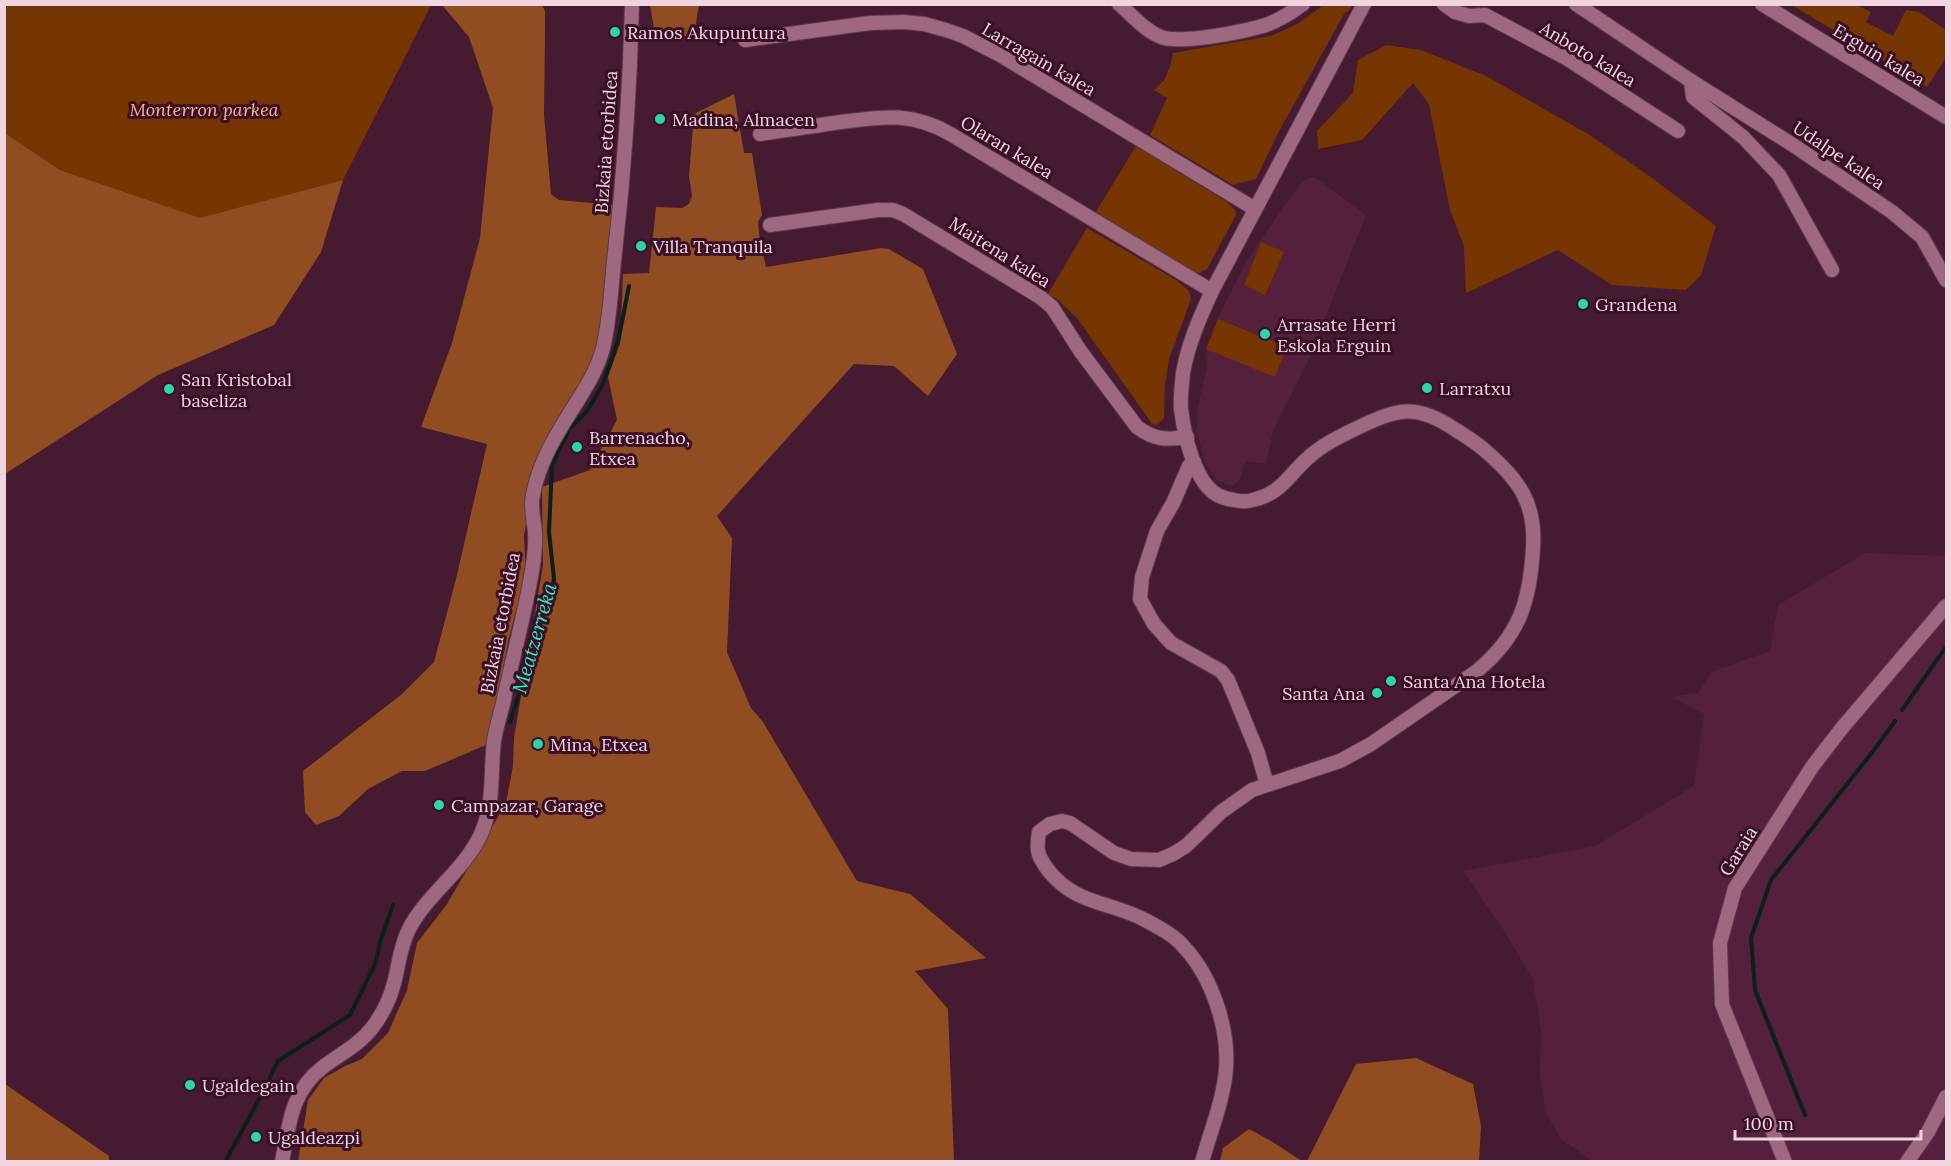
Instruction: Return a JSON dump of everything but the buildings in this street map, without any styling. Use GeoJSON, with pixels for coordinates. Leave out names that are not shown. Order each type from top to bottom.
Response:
{"type":"FeatureCollection","features":[{"type":"Feature","properties":{"kind":"street","name":"Bizkaia etorbidea"},"geometry":{"type":"LineString","coordinates":[[282,1161],[298,1094],[308,1079],[358,1043],[373,1027],[384,1010],[394,984],[400,950],[408,929],[470,852],[480,837],[488,816],[492,795],[494,741],[531,579],[535,535],[532,497],[544,460],[587,386],[603,350],[621,210],[632,4]]}},
{"type":"Feature","properties":{"kind":"street"},"geometry":{"type":"LineString","coordinates":[[1119,4],[1163,38],[1181,39],[1226,33],[1266,24],[1288,15],[1303,4]]}},
{"type":"Feature","properties":{"kind":"street"},"geometry":{"type":"LineString","coordinates":[[1202,1161],[1226,1069],[1224,1037],[1216,1005],[1200,968],[1183,945],[1145,920],[1078,896],[1058,883],[1042,863],[1036,849],[1039,832],[1050,824],[1062,821],[1070,823],[1114,853],[1131,859],[1159,860],[1173,854],[1186,846],[1237,799],[1267,784],[1340,761],[1371,744],[1477,671],[1494,657],[1505,643],[1522,615],[1530,586],[1534,532],[1525,496],[1503,466],[1483,448],[1435,417],[1422,412],[1398,412],[1381,417],[1340,436],[1311,455],[1283,485],[1270,495],[1244,502],[1214,493],[1204,483],[1194,462],[1181,407],[1183,372],[1195,330],[1212,291],[1364,4]]}},
{"type":"Feature","properties":{"kind":"street","name":"Anboto kalea"},"geometry":{"type":"LineString","coordinates":[[1444,4],[1455,12],[1469,16],[1485,15],[1566,58],[1678,131]]}},
{"type":"Feature","properties":{"kind":"street","name":"Udalpe kalea"},"geometry":{"type":"LineString","coordinates":[[1576,4],[1892,212],[1922,237],[1947,280]]}},
{"type":"Feature","properties":{"kind":"street","name":"Erguin kalea"},"geometry":{"type":"LineString","coordinates":[[1762,4],[1947,117]]}},
{"type":"Feature","properties":{"kind":"street","name":"Larragain kalea"},"geometry":{"type":"LineString","coordinates":[[745,40],[870,23],[924,24],[946,30],[1000,55],[1255,209]]}},
{"type":"Feature","properties":{"kind":"street","name":"Udalpe kalea"},"geometry":{"type":"LineString","coordinates":[[1691,81],[1693,97],[1743,137],[1779,175],[1832,270]]}},
{"type":"Feature","properties":{"kind":"street","name":"Olaran kalea"},"geometry":{"type":"LineString","coordinates":[[760,134],[884,116],[927,123],[952,135],[1212,291]]}},
{"type":"Feature","properties":{"kind":"street","name":"Maitena kalea"},"geometry":{"type":"LineString","coordinates":[[770,225],[879,210],[892,210],[903,214],[1040,297],[1052,307],[1081,352],[1137,427],[1149,436],[1167,440],[1187,437]]}},
{"type":"Feature","properties":{"kind":"street"},"geometry":{"type":"LineString","coordinates":[[1194,462],[1189,466],[1173,503],[1159,525],[1142,577],[1140,599],[1154,624],[1171,643],[1221,671],[1228,680],[1258,753],[1267,784]]}},
{"type":"Feature","properties":{"kind":"street","name":"Garaia"},"geometry":{"type":"LineString","coordinates":[[1785,1161],[1722,1004],[1719,943],[1735,888],[1812,767],[1842,728],[1947,606]]}},
{"type":"Feature","properties":{"kind":"street"},"geometry":{"type":"LineString","coordinates":[[1907,1161],[1928,1132],[1947,1097]]}},
{"type":"Feature","properties":{"kind":"shaded area"},"geometry":{"type":"Polygon","coordinates":[[[442,5],[542,5],[545,11],[544,115],[551,194],[559,200],[614,205],[602,323],[591,366],[534,474],[524,536],[526,575],[508,641],[497,702],[486,745],[425,771],[402,771],[368,789],[339,816],[316,825],[305,812],[303,771],[402,694],[434,662],[487,444],[421,427],[452,343],[480,238],[493,108],[469,37],[442,5]]]}},
{"type":"Feature","properties":{"kind":"shaded area"},"geometry":{"type":"Polygon","coordinates":[[[650,5],[699,5],[693,40],[656,41],[650,5]]]}},
{"type":"Feature","properties":{"kind":"shaded area"},"geometry":{"type":"Polygon","coordinates":[[[734,94],[744,153],[752,153],[762,215],[758,222],[761,252],[766,267],[881,248],[889,249],[923,269],[957,354],[928,396],[894,366],[854,364],[717,516],[732,538],[727,652],[751,708],[763,722],[857,881],[910,894],[986,958],[915,971],[948,1009],[954,1161],[298,1162],[308,1100],[324,1078],[362,1059],[388,1033],[407,990],[417,943],[447,904],[506,803],[513,766],[514,738],[543,565],[542,487],[590,470],[617,420],[608,377],[620,343],[623,274],[649,273],[656,207],[682,208],[689,204],[692,196],[689,176],[694,114],[734,94]]]}},
{"type":"Feature","properties":{"kind":"shaded area"},"geometry":{"type":"Polygon","coordinates":[[[5,133],[60,170],[200,218],[343,180],[321,252],[274,325],[158,375],[5,474],[5,133]]]}},
{"type":"Feature","properties":{"kind":"shaded area","name":"Arrasate Herri Eskola Erguin"},"geometry":{"type":"Polygon","coordinates":[[[1314,177],[1366,215],[1308,361],[1273,430],[1266,464],[1246,461],[1239,481],[1233,486],[1225,484],[1217,480],[1204,462],[1197,428],[1197,410],[1207,367],[1206,349],[1220,313],[1247,261],[1303,181],[1314,177]]]}},
{"type":"Feature","properties":{"kind":"shaded area"},"geometry":{"type":"Polygon","coordinates":[[[1865,553],[1946,556],[1946,1161],[1592,1161],[1561,1139],[1546,1113],[1540,1074],[1541,1031],[1533,980],[1505,932],[1463,871],[1595,846],[1694,786],[1704,714],[1671,697],[1698,693],[1711,672],[1770,651],[1778,605],[1865,553]]]}},
{"type":"Feature","properties":{"kind":"shaded area"},"geometry":{"type":"Polygon","coordinates":[[[1416,1058],[1473,1084],[1481,1126],[1479,1161],[1307,1161],[1356,1064],[1416,1058]]]}},
{"type":"Feature","properties":{"kind":"shaded area"},"geometry":{"type":"Polygon","coordinates":[[[5,1084],[109,1156],[109,1161],[5,1161],[5,1084]]]}},
{"type":"Feature","properties":{"kind":"shaded area"},"geometry":{"type":"Polygon","coordinates":[[[1249,1129],[1302,1161],[1220,1161],[1223,1148],[1249,1129]]]}},
{"type":"Feature","properties":{"kind":"green space","name":"Monterron parkea"},"geometry":{"type":"Polygon","coordinates":[[[4,5],[431,5],[343,180],[200,219],[60,170],[5,133],[4,5]]]}},
{"type":"Feature","properties":{"kind":"green space"},"geometry":{"type":"Polygon","coordinates":[[[1324,5],[1352,5],[1344,14],[1278,133],[1256,179],[1233,185],[1150,135],[1167,98],[1154,90],[1164,80],[1173,53],[1271,36],[1297,24],[1324,5]]]}},
{"type":"Feature","properties":{"kind":"green space"},"geometry":{"type":"Polygon","coordinates":[[[1792,5],[1856,5],[1871,12],[1866,22],[1893,36],[1906,10],[1919,12],[1946,30],[1946,58],[1927,87],[1792,5]]]}},
{"type":"Feature","properties":{"kind":"green space"},"geometry":{"type":"Polygon","coordinates":[[[1386,45],[1421,50],[1486,76],[1588,134],[1648,175],[1716,226],[1701,275],[1686,290],[1612,285],[1558,250],[1466,293],[1464,246],[1450,210],[1429,104],[1413,83],[1362,140],[1318,149],[1317,131],[1353,93],[1358,60],[1386,45]]]}},
{"type":"Feature","properties":{"kind":"green space"},"geometry":{"type":"Polygon","coordinates":[[[1136,146],[1227,202],[1235,210],[1236,215],[1207,269],[1199,273],[1190,271],[1096,212],[1136,146]]]}},
{"type":"Feature","properties":{"kind":"green space"},"geometry":{"type":"Polygon","coordinates":[[[1087,228],[1176,280],[1189,291],[1191,299],[1169,359],[1165,384],[1164,418],[1157,425],[1152,424],[1077,318],[1056,298],[1048,294],[1087,228]]]}},
{"type":"Feature","properties":{"kind":"green space"},"geometry":{"type":"Polygon","coordinates":[[[1261,242],[1284,252],[1265,295],[1244,285],[1261,242]]]}},
{"type":"Feature","properties":{"kind":"green space"},"geometry":{"type":"Polygon","coordinates":[[[1218,319],[1287,347],[1275,377],[1206,349],[1218,319]]]}},
{"type":"Feature","properties":{"kind":"waterway","name":"Meatzerreka"},"geometry":{"type":"LineString","coordinates":[[510,722],[523,682],[529,653],[549,601],[554,579],[549,532],[552,465],[570,428],[587,411],[602,386],[618,342],[629,286]]}},
{"type":"Feature","properties":{"kind":"waterway"},"geometry":{"type":"LineString","coordinates":[[1902,710],[1946,647]]}},
{"type":"Feature","properties":{"kind":"waterway"},"geometry":{"type":"LineString","coordinates":[[1805,1115],[1755,990],[1751,938],[1771,880],[1895,721]]}},
{"type":"Feature","properties":{"kind":"waterway","name":"Meatzerreka"},"geometry":{"type":"LineString","coordinates":[[225,1162],[278,1061],[350,1015],[375,964],[393,905]]}},
{"type":"Feature","properties":{"kind":"place","name":"Ramos Akupuntura"},"geometry":{"type":"Point","coordinates":[615,32]}},
{"type":"Feature","properties":{"kind":"place","name":"Madina, Almacen"},"geometry":{"type":"Point","coordinates":[660,119]}},
{"type":"Feature","properties":{"kind":"place","name":"Villa Tranquila"},"geometry":{"type":"Point","coordinates":[641,246]}},
{"type":"Feature","properties":{"kind":"place","name":"Grandena"},"geometry":{"type":"Point","coordinates":[1583,304]}},
{"type":"Feature","properties":{"kind":"place","name":"Arrasate Herri Eskola Erguin"},"geometry":{"type":"Point","coordinates":[1265,334]}},
{"type":"Feature","properties":{"kind":"place","name":"Larratxu"},"geometry":{"type":"Point","coordinates":[1427,388]}},
{"type":"Feature","properties":{"kind":"place","name":"San Kristobal baseliza"},"geometry":{"type":"Point","coordinates":[169,389]}},
{"type":"Feature","properties":{"kind":"place","name":"Barrenacho, Etxea"},"geometry":{"type":"Point","coordinates":[577,447]}},
{"type":"Feature","properties":{"kind":"place","name":"Santa Ana Hotela"},"geometry":{"type":"Point","coordinates":[1391,681]}},
{"type":"Feature","properties":{"kind":"place","name":"Santa Ana"},"geometry":{"type":"Point","coordinates":[1377,693]}},
{"type":"Feature","properties":{"kind":"place","name":"Mina, Etxea"},"geometry":{"type":"Point","coordinates":[538,744]}},
{"type":"Feature","properties":{"kind":"place","name":"Campazar, Garage"},"geometry":{"type":"Point","coordinates":[439,805]}},
{"type":"Feature","properties":{"kind":"place","name":"Ugaldegain"},"geometry":{"type":"Point","coordinates":[190,1085]}},
{"type":"Feature","properties":{"kind":"place","name":"Ugaldeazpi"},"geometry":{"type":"Point","coordinates":[256,1137]}}]}
